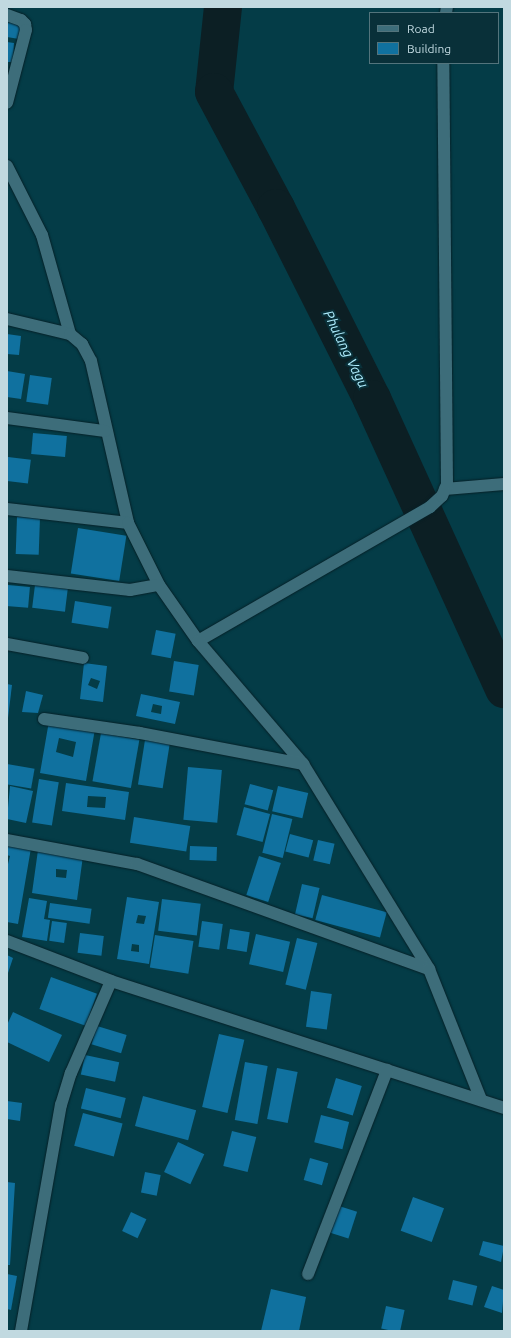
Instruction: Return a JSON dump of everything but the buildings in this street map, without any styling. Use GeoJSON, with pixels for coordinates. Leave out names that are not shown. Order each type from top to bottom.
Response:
{"type":"FeatureCollection","features":[{"type":"Feature","properties":{"kind":"street"},"geometry":{"type":"LineString","coordinates":[[7,16],[21,20],[25,24],[26,30],[7,103]]}},
{"type":"Feature","properties":{"kind":"street"},"geometry":{"type":"LineString","coordinates":[[198,641],[430,507],[442,496],[445,489],[447,484],[443,64]]}},
{"type":"Feature","properties":{"kind":"street"},"geometry":{"type":"LineString","coordinates":[[7,166],[42,235],[70,334]]}},
{"type":"Feature","properties":{"kind":"street"},"geometry":{"type":"LineString","coordinates":[[7,319],[70,334],[82,344],[91,361],[105,431],[128,523],[159,585],[198,641],[303,764],[429,969],[481,1100]]}},
{"type":"Feature","properties":{"kind":"street"},"geometry":{"type":"LineString","coordinates":[[7,418],[105,431]]}},
{"type":"Feature","properties":{"kind":"street"},"geometry":{"type":"LineString","coordinates":[[445,489],[504,484]]}},
{"type":"Feature","properties":{"kind":"street"},"geometry":{"type":"LineString","coordinates":[[7,509],[128,523]]}},
{"type":"Feature","properties":{"kind":"street"},"geometry":{"type":"LineString","coordinates":[[7,576],[130,590],[159,585]]}},
{"type":"Feature","properties":{"kind":"street"},"geometry":{"type":"LineString","coordinates":[[7,644],[83,658]]}},
{"type":"Feature","properties":{"kind":"street"},"geometry":{"type":"LineString","coordinates":[[44,719],[140,733],[303,764]]}},
{"type":"Feature","properties":{"kind":"street"},"geometry":{"type":"LineString","coordinates":[[7,840],[137,864],[316,926],[429,969]]}},
{"type":"Feature","properties":{"kind":"street"},"geometry":{"type":"LineString","coordinates":[[7,942],[112,981],[504,1108]]}},
{"type":"Feature","properties":{"kind":"street"},"geometry":{"type":"LineString","coordinates":[[21,1331],[61,1105],[71,1073],[112,981]]}},
{"type":"Feature","properties":{"kind":"street"},"geometry":{"type":"LineString","coordinates":[[308,1274],[387,1070]]}},
{"type":"Feature","properties":{"kind":"waterway","name":"Phulang Vagu"},"geometry":{"type":"LineString","coordinates":[[223,7],[214,92],[276,208],[372,399],[504,689]]}}]}
